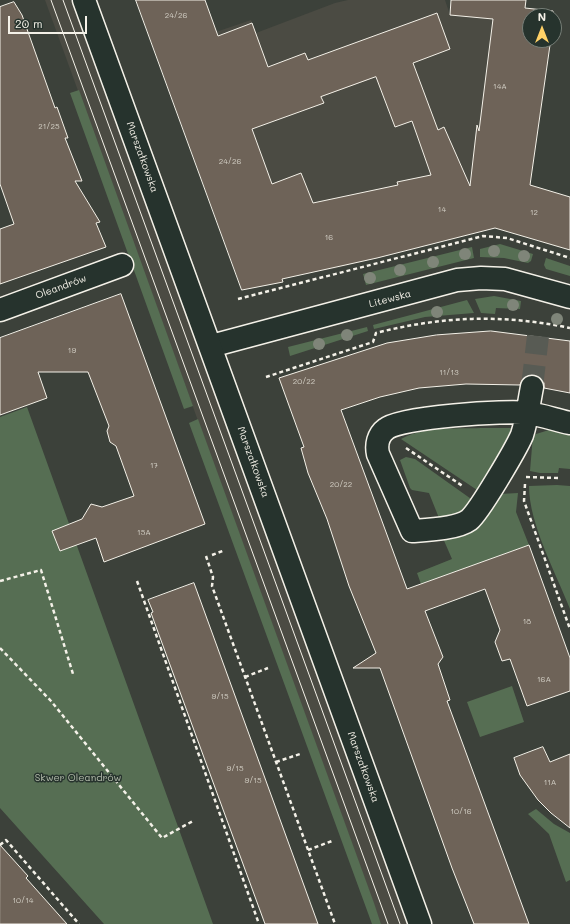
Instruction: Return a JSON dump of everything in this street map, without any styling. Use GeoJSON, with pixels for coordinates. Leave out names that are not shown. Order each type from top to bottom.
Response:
{"type":"FeatureCollection","features":[{"type":"Feature","properties":{"kind":"street","name":"Marszałkowska"},"geometry":{"type":"LineString","coordinates":[[84,0],[420,924]]}},
{"type":"Feature","properties":{"kind":"street","name":"Oleandrów"},"geometry":{"type":"LineString","coordinates":[[0,310],[122,265]]}},
{"type":"Feature","properties":{"kind":"street","name":"Litewska"},"geometry":{"type":"LineString","coordinates":[[211,346],[457,280],[481,278],[505,279],[570,297]]}},
{"type":"Feature","properties":{"kind":"street"},"geometry":{"type":"LineString","coordinates":[[532,387],[527,413],[522,435],[484,501],[468,521],[440,529],[412,531],[378,454],[378,441],[383,432],[390,426],[425,418],[476,414],[527,413],[570,423]]}},
{"type":"Feature","properties":{"kind":"path"},"geometry":{"type":"LineString","coordinates":[[238,299],[483,236],[506,238],[570,258]]}},
{"type":"Feature","properties":{"kind":"path"},"geometry":{"type":"LineString","coordinates":[[266,377],[373,342],[376,333],[430,322],[457,319],[504,318],[570,328]]}},
{"type":"Feature","properties":{"kind":"path"},"geometry":{"type":"LineString","coordinates":[[383,432],[484,501]]}},
{"type":"Feature","properties":{"kind":"path"},"geometry":{"type":"LineString","coordinates":[[526,470],[524,501],[570,629]]}},
{"type":"Feature","properties":{"kind":"path"},"geometry":{"type":"LineString","coordinates":[[525,477],[558,478]]}},
{"type":"Feature","properties":{"kind":"path"},"geometry":{"type":"LineString","coordinates":[[212,555],[225,550]]}},
{"type":"Feature","properties":{"kind":"path"},"geometry":{"type":"LineString","coordinates":[[206,556],[213,577],[212,586],[335,924]]}},
{"type":"Feature","properties":{"kind":"path"},"geometry":{"type":"LineString","coordinates":[[0,581],[41,570],[73,674]]}},
{"type":"Feature","properties":{"kind":"path"},"geometry":{"type":"LineString","coordinates":[[137,581],[259,924]]}},
{"type":"Feature","properties":{"kind":"path"},"geometry":{"type":"LineString","coordinates":[[0,648],[52,701],[162,838],[193,821]]}},
{"type":"Feature","properties":{"kind":"path"},"geometry":{"type":"LineString","coordinates":[[245,677],[268,668]]}},
{"type":"Feature","properties":{"kind":"path"},"geometry":{"type":"LineString","coordinates":[[276,762],[300,754]]}},
{"type":"Feature","properties":{"kind":"path"},"geometry":{"type":"LineString","coordinates":[[0,845],[6,840],[78,924]]}},
{"type":"Feature","properties":{"kind":"path"},"geometry":{"type":"LineString","coordinates":[[308,850],[332,841]]}},
{"type":"Feature","properties":{"kind":"shaded area"},"geometry":{"type":"Polygon","coordinates":[[[45,0],[71,0],[408,924],[381,924],[45,0]]]}},
{"type":"Feature","properties":{"kind":"shaded area"},"geometry":{"type":"Polygon","coordinates":[[[348,0],[445,0],[450,15],[461,0],[526,0],[525,8],[522,8],[522,29],[495,228],[334,269],[286,276],[282,279],[283,282],[242,290],[216,32],[251,20],[256,33],[335,3],[348,0]]]}},
{"type":"Feature","properties":{"kind":"green space"},"geometry":{"type":"Polygon","coordinates":[[[79,90],[193,406],[184,409],[70,93],[79,90]]]}},
{"type":"Feature","properties":{"kind":"green space"},"geometry":{"type":"Polygon","coordinates":[[[500,244],[533,254],[531,261],[528,263],[504,258],[480,257],[480,249],[500,244]]]}},
{"type":"Feature","properties":{"kind":"green space"},"geometry":{"type":"Polygon","coordinates":[[[472,247],[474,258],[366,285],[363,274],[472,247]]]}},
{"type":"Feature","properties":{"kind":"green space"},"geometry":{"type":"Polygon","coordinates":[[[546,258],[570,266],[570,276],[546,269],[544,265],[546,258]]]}},
{"type":"Feature","properties":{"kind":"green space"},"geometry":{"type":"Polygon","coordinates":[[[494,296],[521,301],[520,309],[496,308],[495,314],[481,313],[475,299],[494,296]]]}},
{"type":"Feature","properties":{"kind":"green space"},"geometry":{"type":"Polygon","coordinates":[[[467,300],[474,313],[425,317],[374,329],[373,325],[467,300]]]}},
{"type":"Feature","properties":{"kind":"green space"},"geometry":{"type":"Polygon","coordinates":[[[367,327],[368,331],[290,356],[288,347],[367,327]]]}},
{"type":"Feature","properties":{"kind":"green space","name":"Skwer Oleandrów"},"geometry":{"type":"Polygon","coordinates":[[[27,407],[213,924],[104,924],[0,808],[0,417],[27,407]]]}},
{"type":"Feature","properties":{"kind":"green space"},"geometry":{"type":"Polygon","coordinates":[[[198,419],[381,924],[372,924],[189,423],[198,419]]]}},
{"type":"Feature","properties":{"kind":"green space"},"geometry":{"type":"Polygon","coordinates":[[[451,428],[516,428],[480,492],[401,439],[430,430],[451,428]]]}},
{"type":"Feature","properties":{"kind":"green space"},"geometry":{"type":"Polygon","coordinates":[[[552,429],[570,434],[570,469],[559,468],[558,473],[540,473],[530,471],[533,435],[552,429]]]}},
{"type":"Feature","properties":{"kind":"green space"},"geometry":{"type":"Polygon","coordinates":[[[406,457],[415,459],[474,501],[455,517],[439,518],[429,493],[412,490],[410,488],[400,460],[406,457]]]}},
{"type":"Feature","properties":{"kind":"green space"},"geometry":{"type":"Polygon","coordinates":[[[529,486],[570,486],[570,609],[538,532],[530,501],[529,486]]]}},
{"type":"Feature","properties":{"kind":"green space"},"geometry":{"type":"Polygon","coordinates":[[[518,493],[516,512],[529,545],[421,584],[417,573],[452,559],[442,536],[500,494],[518,493]]]}},
{"type":"Feature","properties":{"kind":"green space"},"geometry":{"type":"Polygon","coordinates":[[[512,686],[524,722],[480,737],[467,702],[512,686]]]}},
{"type":"Feature","properties":{"kind":"green space"},"geometry":{"type":"Polygon","coordinates":[[[536,809],[554,824],[570,833],[570,880],[566,882],[549,834],[528,814],[536,809]]]}},
{"type":"Feature","properties":{"kind":"building"},"geometry":{"type":"Polygon","coordinates":[[[136,0],[205,0],[218,36],[252,23],[268,67],[305,53],[308,60],[437,13],[450,49],[413,63],[438,130],[444,127],[470,186],[477,125],[479,131],[493,19],[450,15],[451,0],[526,0],[525,8],[522,8],[522,48],[550,48],[530,185],[570,197],[570,250],[495,228],[377,258],[282,279],[283,282],[242,290],[136,0]],[[376,77],[321,97],[324,103],[252,129],[272,184],[301,173],[313,203],[398,185],[397,182],[431,175],[412,121],[395,127],[376,77]]]}},
{"type":"Feature","properties":{"kind":"building"},"geometry":{"type":"Polygon","coordinates":[[[14,2],[22,15],[55,108],[57,107],[68,138],[65,138],[82,181],[75,181],[100,222],[96,223],[106,247],[0,284],[0,229],[14,224],[0,184],[0,7],[14,2]]]}},
{"type":"Feature","properties":{"kind":"building"},"geometry":{"type":"Polygon","coordinates":[[[121,294],[205,524],[104,562],[96,538],[60,551],[52,531],[82,519],[91,504],[102,507],[134,496],[116,446],[110,442],[107,431],[109,426],[88,372],[38,372],[47,398],[0,415],[0,338],[121,294]]]}},
{"type":"Feature","properties":{"kind":"building"},"geometry":{"type":"Polygon","coordinates":[[[491,331],[570,341],[570,393],[544,388],[544,383],[540,377],[528,375],[523,379],[520,385],[466,384],[419,388],[380,397],[341,410],[407,589],[529,545],[570,658],[570,691],[527,706],[510,659],[502,661],[495,642],[500,630],[485,589],[425,611],[443,657],[438,664],[450,700],[447,701],[529,924],[474,924],[452,868],[380,668],[353,668],[376,653],[349,586],[327,519],[308,473],[301,448],[304,447],[279,378],[387,343],[436,335],[491,331]]]}},
{"type":"Feature","properties":{"kind":"building"},"geometry":{"type":"Polygon","coordinates":[[[194,583],[318,924],[265,924],[151,613],[153,612],[148,600],[194,583]]]}},
{"type":"Feature","properties":{"kind":"building"},"geometry":{"type":"Polygon","coordinates":[[[543,747],[550,762],[570,754],[570,828],[551,813],[538,800],[520,775],[514,758],[543,747]]]}},
{"type":"Feature","properties":{"kind":"building"},"geometry":{"type":"Polygon","coordinates":[[[0,845],[28,876],[26,878],[67,924],[0,924],[0,845]]]}},
{"type":"Feature","properties":{"kind":"tunnel"},"geometry":{"type":"LineString","coordinates":[[532,387],[538,336]]}},
{"type":"Feature","properties":{"kind":"tram line"},"geometry":{"type":"LineString","coordinates":[[51,0],[388,924]]}},
{"type":"Feature","properties":{"kind":"tram line"},"geometry":{"type":"LineString","coordinates":[[63,0],[400,924]]}}]}
